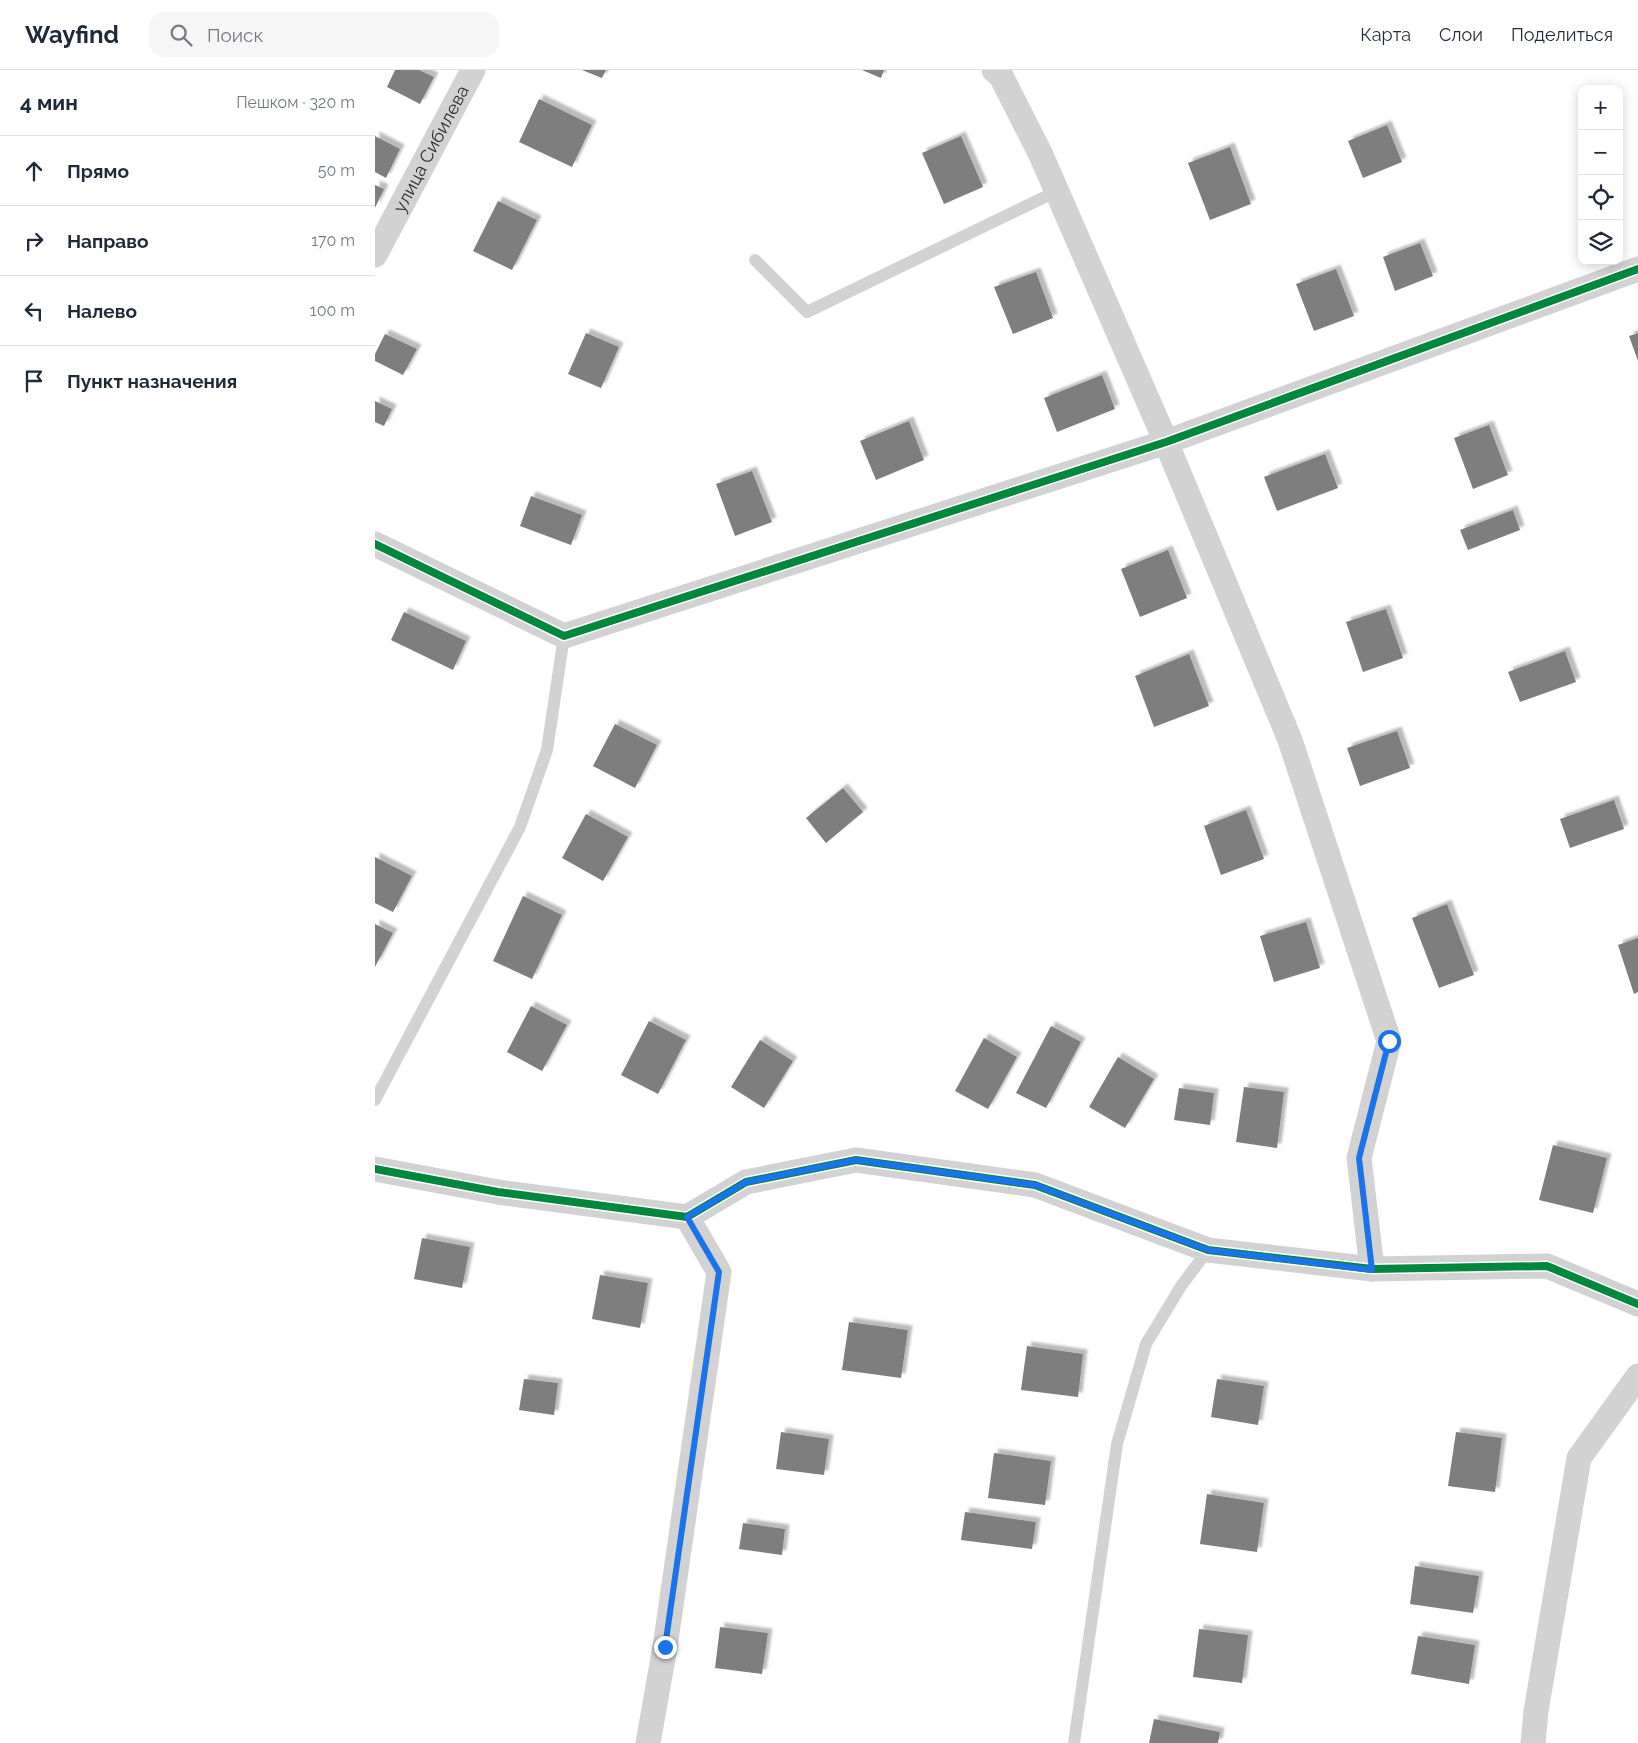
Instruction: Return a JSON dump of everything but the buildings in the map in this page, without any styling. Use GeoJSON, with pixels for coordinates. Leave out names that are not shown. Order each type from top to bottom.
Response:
{"type":"FeatureCollection","features":[{"type":"Feature","properties":{"kind":"street","name":"улица Сибилева"},"geometry":{"type":"LineString","coordinates":[[375,255],[473,70]]}},
{"type":"Feature","properties":{"kind":"street"},"geometry":{"type":"LineString","coordinates":[[994,70],[1001,76],[1057,191],[1166,442],[1289,740],[1389,1041],[1359,1158],[1372,1270]]}},
{"type":"Feature","properties":{"kind":"street"},"geometry":{"type":"LineString","coordinates":[[375,544],[564,636],[1166,442],[1638,269]]}},
{"type":"Feature","properties":{"kind":"street"},"geometry":{"type":"LineString","coordinates":[[375,1170],[498,1192],[687,1217],[746,1182],[856,1160],[1035,1185],[1208,1250],[1372,1270],[1547,1266],[1638,1304]]}},
{"type":"Feature","properties":{"kind":"street"},"geometry":{"type":"LineString","coordinates":[[648,1743],[665,1647],[719,1272],[687,1217]]}},
{"type":"Feature","properties":{"kind":"street"},"geometry":{"type":"LineString","coordinates":[[1533,1743],[1536,1710],[1579,1458],[1638,1376]]}},
{"type":"Feature","properties":{"kind":"lane"},"geometry":{"type":"LineString","coordinates":[[755,260],[807,312],[1057,191]]}},
{"type":"Feature","properties":{"kind":"lane"},"geometry":{"type":"LineString","coordinates":[[375,1100],[520,827],[547,750],[564,636]]}},
{"type":"Feature","properties":{"kind":"lane"},"geometry":{"type":"LineString","coordinates":[[1074,1743],[1117,1444],[1145,1344],[1181,1286],[1208,1250]]}},
{"type":"Feature","properties":{"kind":"cycle path"},"geometry":{"type":"LineString","coordinates":[[375,544],[564,636],[1166,442],[1638,269]]}},
{"type":"Feature","properties":{"kind":"cycle path"},"geometry":{"type":"LineString","coordinates":[[375,1169],[498,1192],[687,1217],[746,1182],[856,1160],[1035,1185],[1208,1250],[1372,1269],[1547,1266],[1638,1304]]}},
{"type":"Feature","properties":{"kind":"route"},"geometry":{"type":"LineString","coordinates":[[665,1647],[700,1389],[719,1272],[687,1217],[746,1182],[856,1160],[1035,1185],[1208,1250],[1372,1270],[1359,1158],[1389,1041]]}}]}
